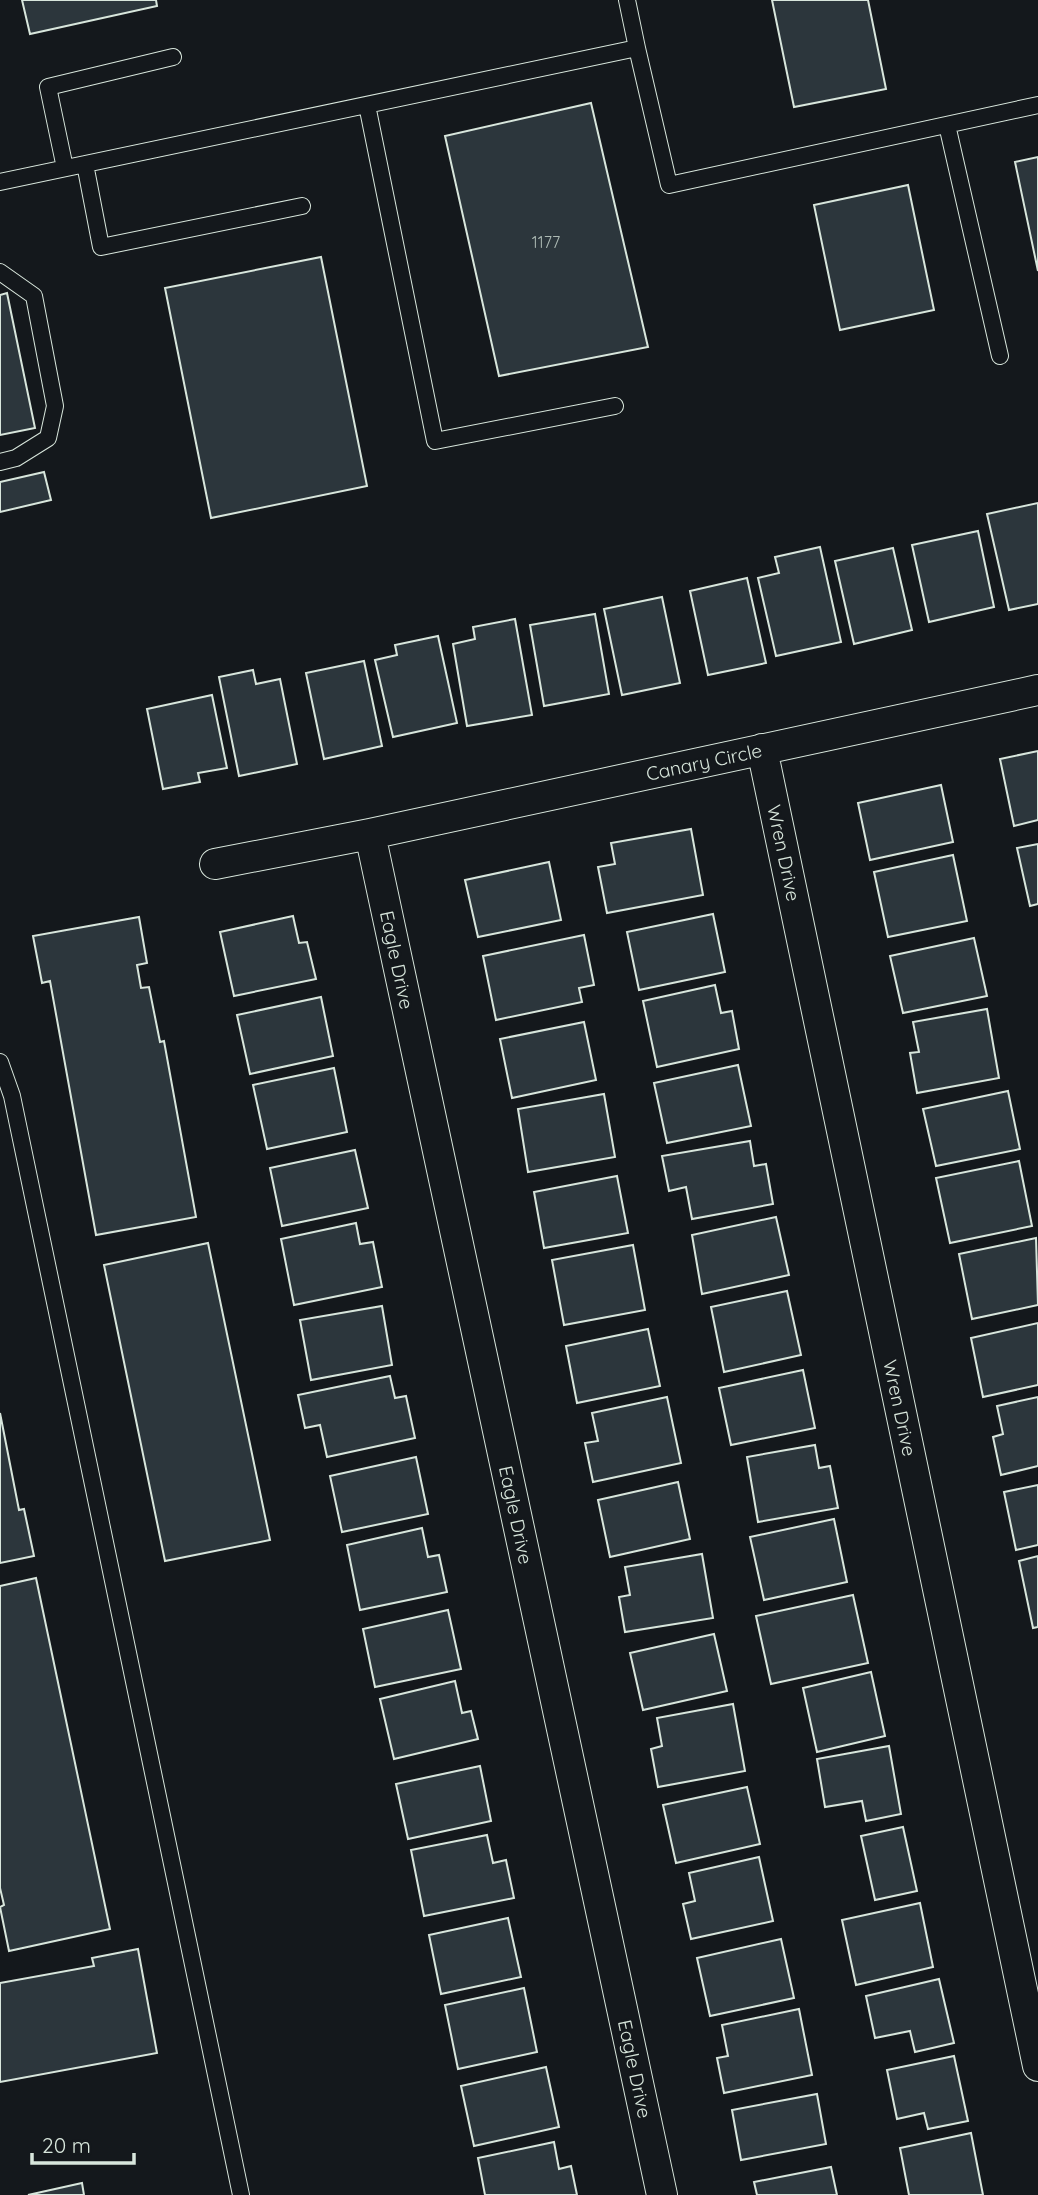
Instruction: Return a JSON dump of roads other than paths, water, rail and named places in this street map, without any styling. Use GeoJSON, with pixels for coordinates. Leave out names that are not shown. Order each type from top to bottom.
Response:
{"type":"FeatureCollection","features":[{"type":"Feature","properties":{"kind":"street","name":"Canary Circle"},"geometry":{"type":"LineString","coordinates":[[215,864],[369,834],[1038,690]]}},
{"type":"Feature","properties":{"kind":"street","name":"Wren Drive"},"geometry":{"type":"LineString","coordinates":[[762,749],[1038,2066]]}},
{"type":"Feature","properties":{"kind":"street","name":"Eagle Drive"},"geometry":{"type":"LineString","coordinates":[[369,834],[662,2195]]}},
{"type":"Feature","properties":{"kind":"lane"},"geometry":{"type":"LineString","coordinates":[[627,0],[669,185],[1038,105]]}},
{"type":"Feature","properties":{"kind":"lane"},"geometry":{"type":"LineString","coordinates":[[0,182],[636,48]]}},
{"type":"Feature","properties":{"kind":"lane"},"geometry":{"type":"LineString","coordinates":[[65,169],[48,87],[173,57]]}},
{"type":"Feature","properties":{"kind":"lane"},"geometry":{"type":"LineString","coordinates":[[367,105],[435,441],[615,405]]}},
{"type":"Feature","properties":{"kind":"lane"},"geometry":{"type":"LineString","coordinates":[[947,125],[1000,356]]}},
{"type":"Feature","properties":{"kind":"lane"},"geometry":{"type":"LineString","coordinates":[[85,164],[101,247],[302,206]]}},
{"type":"Feature","properties":{"kind":"lane"},"geometry":{"type":"LineString","coordinates":[[0,272],[34,296],[55,406],[48,438],[16,458],[0,462]]}},
{"type":"Feature","properties":{"kind":"lane"},"geometry":{"type":"LineString","coordinates":[[0,1062],[12,1096],[241,2195]]}}]}
